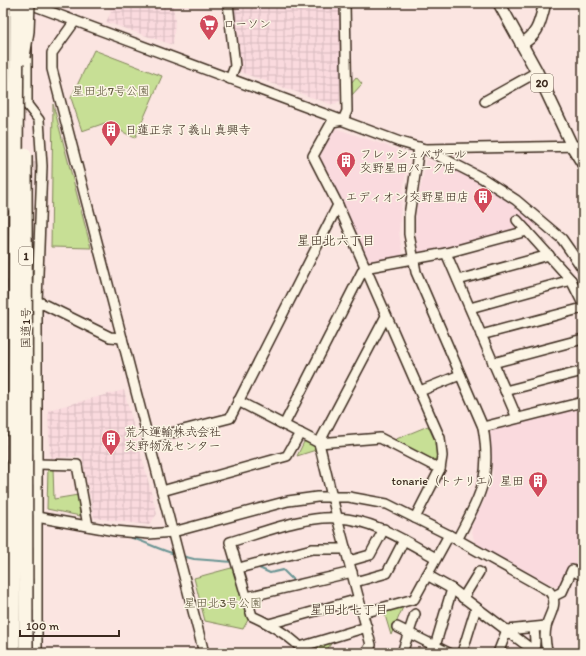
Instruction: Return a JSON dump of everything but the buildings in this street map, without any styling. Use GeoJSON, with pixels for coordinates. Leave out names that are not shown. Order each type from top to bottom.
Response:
{"type":"FeatureCollection","features":[{"type":"Feature","properties":{"kind":"highway"},"geometry":{"type":"LineString","coordinates":[[4,3],[12,100],[13,653]]}},
{"type":"Feature","properties":{"kind":"highway"},"geometry":{"type":"LineString","coordinates":[[3,207],[12,100],[17,3]]}},
{"type":"Feature","properties":{"kind":"highway"},"geometry":{"type":"LineString","coordinates":[[12,100],[27,31],[27,3]]}},
{"type":"Feature","properties":{"kind":"highway","name":"国道1号"},"geometry":{"type":"LineString","coordinates":[[12,100],[32,461],[26,576],[26,653]]}},
{"type":"Feature","properties":{"kind":"main road","name":"20"},"geometry":{"type":"LineString","coordinates":[[499,3],[578,146],[583,164]]}},
{"type":"Feature","properties":{"kind":"main road"},"geometry":{"type":"LineString","coordinates":[[521,44],[532,38],[537,30],[545,3]]}},
{"type":"Feature","properties":{"kind":"street"},"geometry":{"type":"LineString","coordinates":[[27,3],[230,79],[422,148],[482,178],[516,200],[562,239],[583,269]]}},
{"type":"Feature","properties":{"kind":"street"},"geometry":{"type":"LineString","coordinates":[[228,3],[235,66],[230,79]]}},
{"type":"Feature","properties":{"kind":"street"},"geometry":{"type":"LineString","coordinates":[[343,120],[347,111],[345,3]]}},
{"type":"Feature","properties":{"kind":"street"},"geometry":{"type":"LineString","coordinates":[[75,21],[52,53],[51,61],[204,653]]}},
{"type":"Feature","properties":{"kind":"street"},"geometry":{"type":"LineString","coordinates":[[485,101],[537,72]]}},
{"type":"Feature","properties":{"kind":"street"},"geometry":{"type":"LineString","coordinates":[[12,100],[39,120],[42,166],[37,301],[37,449],[32,461],[37,517],[37,653]]}},
{"type":"Feature","properties":{"kind":"street"},"geometry":{"type":"LineString","coordinates":[[343,120],[332,122],[313,156],[338,205],[364,268],[440,438],[442,456],[440,469],[416,518]]}},
{"type":"Feature","properties":{"kind":"street"},"geometry":{"type":"LineString","coordinates":[[422,148],[578,146]]}},
{"type":"Feature","properties":{"kind":"street"},"geometry":{"type":"LineString","coordinates":[[363,613],[414,599],[436,558],[453,537],[483,487],[487,464],[483,428],[424,293],[413,260],[409,234],[409,216],[422,148]]}},
{"type":"Feature","properties":{"kind":"street"},"geometry":{"type":"LineString","coordinates":[[148,439],[230,418],[338,205]]}},
{"type":"Feature","properties":{"kind":"street"},"geometry":{"type":"LineString","coordinates":[[517,220],[570,280],[583,304]]}},
{"type":"Feature","properties":{"kind":"street"},"geometry":{"type":"LineString","coordinates":[[364,268],[446,253],[527,231]]}},
{"type":"Feature","properties":{"kind":"street"},"geometry":{"type":"LineString","coordinates":[[446,253],[517,418]]}},
{"type":"Feature","properties":{"kind":"street"},"geometry":{"type":"LineString","coordinates":[[458,280],[549,255]]}},
{"type":"Feature","properties":{"kind":"street"},"geometry":{"type":"LineString","coordinates":[[284,425],[364,268]]}},
{"type":"Feature","properties":{"kind":"street"},"geometry":{"type":"LineString","coordinates":[[470,308],[570,280]]}},
{"type":"Feature","properties":{"kind":"street"},"geometry":{"type":"LineString","coordinates":[[37,301],[110,337],[122,338]]}},
{"type":"Feature","properties":{"kind":"street"},"geometry":{"type":"LineString","coordinates":[[482,335],[583,308]]}},
{"type":"Feature","properties":{"kind":"street"},"geometry":{"type":"LineString","coordinates":[[366,653],[371,645],[337,518],[319,443],[386,316]]}},
{"type":"Feature","properties":{"kind":"street"},"geometry":{"type":"LineString","coordinates":[[493,363],[583,339]]}},
{"type":"Feature","properties":{"kind":"street"},"geometry":{"type":"LineString","coordinates":[[505,390],[583,371]]}},
{"type":"Feature","properties":{"kind":"street"},"geometry":{"type":"LineString","coordinates":[[420,391],[460,375]]}},
{"type":"Feature","properties":{"kind":"street"},"geometry":{"type":"LineString","coordinates":[[238,401],[319,443],[380,438],[440,469]]}},
{"type":"Feature","properties":{"kind":"street"},"geometry":{"type":"LineString","coordinates":[[483,428],[583,402]]}},
{"type":"Feature","properties":{"kind":"street"},"geometry":{"type":"LineString","coordinates":[[162,491],[286,456],[300,433]]}},
{"type":"Feature","properties":{"kind":"street"},"geometry":{"type":"LineString","coordinates":[[32,461],[77,465],[88,526]]}},
{"type":"Feature","properties":{"kind":"street"},"geometry":{"type":"LineString","coordinates":[[3,511],[134,534],[173,532],[288,501],[349,497],[387,504],[453,537],[549,591],[554,596],[555,603],[546,626],[544,639],[548,653]]}},
{"type":"Feature","properties":{"kind":"street"},"geometry":{"type":"LineString","coordinates":[[366,627],[303,650],[269,624],[252,616],[239,568],[230,542],[303,521],[337,518],[384,529],[436,558]]}},
{"type":"Feature","properties":{"kind":"street"},"geometry":{"type":"LineString","coordinates":[[349,561],[370,554],[384,529]]}},
{"type":"Feature","properties":{"kind":"street"},"geometry":{"type":"LineString","coordinates":[[355,582],[387,573],[404,540]]}},
{"type":"Feature","properties":{"kind":"street"},"geometry":{"type":"LineString","coordinates":[[239,568],[312,550],[346,548]]}},
{"type":"Feature","properties":{"kind":"street"},"geometry":{"type":"LineString","coordinates":[[554,596],[562,592],[572,570],[583,576]]}},
{"type":"Feature","properties":{"kind":"street"},"geometry":{"type":"LineString","coordinates":[[247,597],[352,572]]}},
{"type":"Feature","properties":{"kind":"street"},"geometry":{"type":"LineString","coordinates":[[463,598],[479,572]]}},
{"type":"Feature","properties":{"kind":"street"},"geometry":{"type":"LineString","coordinates":[[427,575],[452,589],[534,652]]}},
{"type":"Feature","properties":{"kind":"street"},"geometry":{"type":"LineString","coordinates":[[26,576],[29,613],[37,630]]}},
{"type":"Feature","properties":{"kind":"street"},"geometry":{"type":"LineString","coordinates":[[434,650],[452,589]]}},
{"type":"Feature","properties":{"kind":"street"},"geometry":{"type":"LineString","coordinates":[[269,624],[359,599]]}},
{"type":"Feature","properties":{"kind":"street"},"geometry":{"type":"LineString","coordinates":[[462,653],[476,608]]}},
{"type":"Feature","properties":{"kind":"street"},"geometry":{"type":"LineString","coordinates":[[402,653],[415,614]]}},
{"type":"Feature","properties":{"kind":"street"},"geometry":{"type":"LineString","coordinates":[[507,630],[546,626]]}},
{"type":"Feature","properties":{"kind":"street"},"geometry":{"type":"LineString","coordinates":[[397,627],[409,633],[434,650],[448,653]]}},
{"type":"Feature","properties":{"kind":"street"},"geometry":{"type":"LineString","coordinates":[[534,628],[534,652]]}},
{"type":"Feature","properties":{"kind":"street"},"geometry":{"type":"LineString","coordinates":[[498,653],[507,630]]}},
{"type":"Feature","properties":{"kind":"shaded area"},"geometry":{"type":"Polygon","coordinates":[[[107,3],[173,3],[175,21],[173,45],[106,22],[111,12],[107,3]]]}},
{"type":"Feature","properties":{"kind":"shaded area"},"geometry":{"type":"Polygon","coordinates":[[[233,3],[342,3],[340,101],[333,105],[240,72],[233,3]]]}},
{"type":"Feature","properties":{"kind":"shaded area"},"geometry":{"type":"Polygon","coordinates":[[[332,127],[396,149],[407,165],[401,205],[399,232],[403,256],[400,260],[365,263],[315,156],[332,127]]]}},
{"type":"Feature","properties":{"kind":"shaded area"},"geometry":{"type":"Polygon","coordinates":[[[427,160],[480,182],[535,222],[534,227],[424,256],[418,253],[415,227],[417,202],[427,160]]]}},
{"type":"Feature","properties":{"kind":"shaded area"},"geometry":{"type":"Polygon","coordinates":[[[124,390],[157,514],[149,525],[94,518],[82,456],[50,458],[48,410],[124,390]]]}},
{"type":"Feature","properties":{"kind":"shaded area"},"geometry":{"type":"Polygon","coordinates":[[[580,406],[583,414],[583,572],[569,565],[561,584],[556,587],[475,544],[471,527],[483,503],[493,476],[489,433],[492,428],[580,406]]]}},
{"type":"Feature","properties":{"kind":"green space","name":"星田北7号公園"},"geometry":{"type":"Polygon","coordinates":[[[94,50],[162,76],[135,138],[105,123],[82,131],[71,98],[94,50]]]}},
{"type":"Feature","properties":{"kind":"green space"},"geometry":{"type":"Polygon","coordinates":[[[356,77],[362,84],[351,96],[351,83],[356,77]]]}},
{"type":"Feature","properties":{"kind":"green space"},"geometry":{"type":"Polygon","coordinates":[[[53,104],[91,248],[51,247],[53,104]]]}},
{"type":"Feature","properties":{"kind":"green space"},"geometry":{"type":"Polygon","coordinates":[[[428,426],[436,443],[438,462],[394,440],[428,426]]]}},
{"type":"Feature","properties":{"kind":"green space"},"geometry":{"type":"Polygon","coordinates":[[[306,441],[319,449],[297,456],[304,442],[306,441]]]}},
{"type":"Feature","properties":{"kind":"green space"},"geometry":{"type":"Polygon","coordinates":[[[48,467],[53,468],[54,499],[78,495],[80,516],[47,509],[48,467]]]}},
{"type":"Feature","properties":{"kind":"green space","name":"星田北3号公園"},"geometry":{"type":"Polygon","coordinates":[[[235,567],[249,618],[243,629],[205,621],[194,578],[235,567]]]}},
{"type":"Feature","properties":{"kind":"green space"},"geometry":{"type":"Polygon","coordinates":[[[403,607],[391,635],[384,612],[403,607]]]}},
{"type":"Feature","properties":{"kind":"green space"},"geometry":{"type":"Polygon","coordinates":[[[332,642],[325,653],[313,653],[311,650],[312,647],[332,642]]]}},
{"type":"Feature","properties":{"kind":"waterway"},"geometry":{"type":"LineString","coordinates":[[125,536],[176,554]]}},
{"type":"Feature","properties":{"kind":"waterway"},"geometry":{"type":"LineString","coordinates":[[182,556],[194,559],[233,562]]}},
{"type":"Feature","properties":{"kind":"waterway"},"geometry":{"type":"LineString","coordinates":[[257,567],[270,573],[283,570],[296,583]]}},
{"type":"Feature","properties":{"kind":"tunnel"},"geometry":{"type":"LineString","coordinates":[[20,167],[42,166]]}},
{"type":"Feature","properties":{"kind":"tunnel"},"geometry":{"type":"LineString","coordinates":[[3,283],[20,292]]}},
{"type":"Feature","properties":{"kind":"tunnel"},"geometry":{"type":"LineString","coordinates":[[3,367],[20,367]]}},
{"type":"Feature","properties":{"kind":"place","name":"ローソン"},"geometry":{"type":"Point","coordinates":[209,41]}},
{"type":"Feature","properties":{"kind":"place","name":"日蓮正宗 了義山 真興寺"},"geometry":{"type":"Point","coordinates":[111,147]}},
{"type":"Feature","properties":{"kind":"place","name":"フレッシュバザール 交野星田パーク店"},"geometry":{"type":"Point","coordinates":[346,178]}},
{"type":"Feature","properties":{"kind":"place","name":"エディオン 交野星田店"},"geometry":{"type":"Point","coordinates":[483,214]}},
{"type":"Feature","properties":{"kind":"place","name":"荒木運輸株式会社 交野物流センター"},"geometry":{"type":"Point","coordinates":[111,456]}},
{"type":"Feature","properties":{"kind":"place","name":"tonarie（トナリエ）星田"},"geometry":{"type":"Point","coordinates":[538,498]}},
{"type":"Feature","properties":{"kind":"district","name":"星田北六丁目"},"geometry":{"type":"Point","coordinates":[336,240]}},
{"type":"Feature","properties":{"kind":"district","name":"星田北七丁目"},"geometry":{"type":"Point","coordinates":[349,609]}}]}
